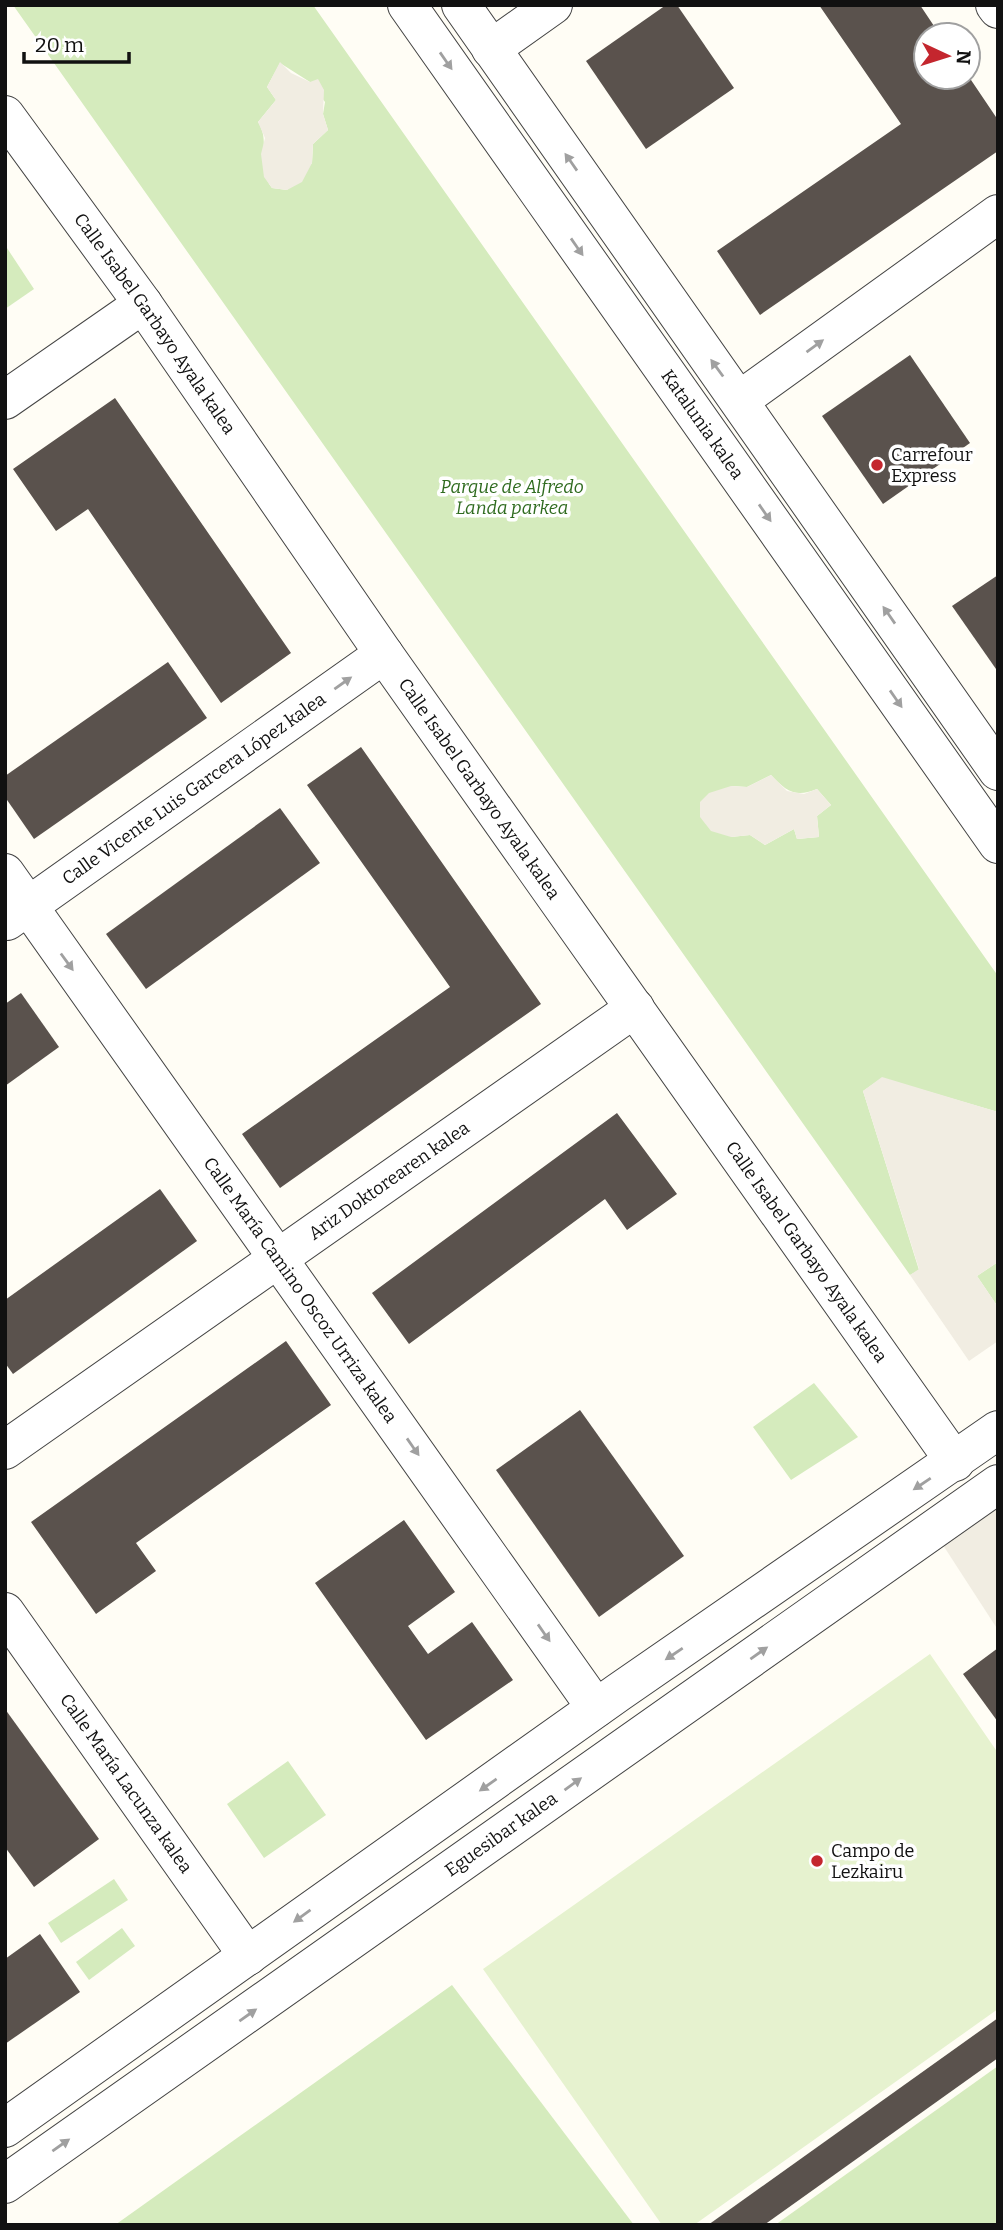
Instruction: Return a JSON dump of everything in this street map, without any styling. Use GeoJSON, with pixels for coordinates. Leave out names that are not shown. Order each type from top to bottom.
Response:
{"type":"FeatureCollection","features":[{"type":"Feature","properties":{"kind":"street","name":"Katalunia kalea"},"geometry":{"type":"LineString","coordinates":[[407,5],[998,844]]}},
{"type":"Feature","properties":{"kind":"street"},"geometry":{"type":"LineString","coordinates":[[461,5],[994,758]]}},
{"type":"Feature","properties":{"kind":"street"},"geometry":{"type":"LineString","coordinates":[[491,49],[553,5]]}},
{"type":"Feature","properties":{"kind":"street","name":"Calle Isabel Garbayo Ayala kalea"},"geometry":{"type":"LineString","coordinates":[[5,115],[143,304],[384,654],[955,1462]]}},
{"type":"Feature","properties":{"kind":"street"},"geometry":{"type":"LineString","coordinates":[[740,400],[998,214]]}},
{"type":"Feature","properties":{"kind":"street"},"geometry":{"type":"LineString","coordinates":[[5,400],[143,304]]}},
{"type":"Feature","properties":{"kind":"street","name":"Calle Vicente Luis Garcera López kalea"},"geometry":{"type":"LineString","coordinates":[[16,914],[384,654]]}},
{"type":"Feature","properties":{"kind":"street","name":"Calle María Camino Oscoz Urriza kalea"},"geometry":{"type":"LineString","coordinates":[[5,873],[16,914],[281,1259],[596,1708]]}},
{"type":"Feature","properties":{"kind":"street","name":"Ariz Doktorearen kalea"},"geometry":{"type":"LineString","coordinates":[[5,1450],[281,1259],[635,1008]]}},
{"type":"Feature","properties":{"kind":"street"},"geometry":{"type":"LineString","coordinates":[[5,2128],[596,1708],[998,1430]]}},
{"type":"Feature","properties":{"kind":"street","name":"Eguesibar kalea"},"geometry":{"type":"LineString","coordinates":[[5,2184],[992,1500]]}},
{"type":"Feature","properties":{"kind":"street","name":"Calle María Lacunza kalea"},"geometry":{"type":"LineString","coordinates":[[5,1612],[247,1956]]}},
{"type":"Feature","properties":{"kind":"green space","name":"Parque de Alfredo Landa parkea"},"geometry":{"type":"Polygon","coordinates":[[[13,5],[313,5],[998,976],[998,1112],[882,1078],[863,1091],[919,1270],[910,1275],[13,5]],[[280,63],[267,87],[276,100],[258,122],[264,138],[263,162],[267,179],[272,188],[287,190],[312,163],[313,144],[328,130],[323,114],[325,102],[310,82],[280,63]],[[771,775],[747,787],[731,786],[731,837],[750,835],[765,845],[794,829],[797,839],[819,837],[817,816],[831,805],[817,789],[797,793],[781,785],[771,775]]]}},
{"type":"Feature","properties":{"kind":"green space"},"geometry":{"type":"Polygon","coordinates":[[[5,245],[34,289],[5,309],[5,245]]]}},
{"type":"Feature","properties":{"kind":"green space"},"geometry":{"type":"Polygon","coordinates":[[[998,1262],[998,1307],[977,1276],[998,1262]]]}},
{"type":"Feature","properties":{"kind":"green space"},"geometry":{"type":"Polygon","coordinates":[[[814,1383],[858,1437],[791,1480],[753,1427],[814,1383]]]}},
{"type":"Feature","properties":{"kind":"green space","name":"Campo de Lezkairu"},"geometry":{"type":"Polygon","coordinates":[[[930,1654],[998,1753],[998,2009],[694,2225],[662,2225],[483,1969],[930,1654]]]}},
{"type":"Feature","properties":{"kind":"green space"},"geometry":{"type":"Polygon","coordinates":[[[288,1761],[326,1815],[264,1858],[227,1804],[288,1761]]]}},
{"type":"Feature","properties":{"kind":"green space"},"geometry":{"type":"Polygon","coordinates":[[[114,1879],[128,1900],[61,1943],[48,1923],[114,1879]]]}},
{"type":"Feature","properties":{"kind":"green space"},"geometry":{"type":"Polygon","coordinates":[[[122,1928],[135,1946],[89,1980],[76,1962],[122,1928]]]}},
{"type":"Feature","properties":{"kind":"green space"},"geometry":{"type":"Polygon","coordinates":[[[452,1985],[634,2225],[115,2225],[452,1985]]]}},
{"type":"Feature","properties":{"kind":"green space"},"geometry":{"type":"Polygon","coordinates":[[[998,2066],[998,2225],[775,2225],[998,2066]]]}},
{"type":"Feature","properties":{"kind":"shaded area"},"geometry":{"type":"Polygon","coordinates":[[[280,62],[291,73],[310,82],[318,79],[324,90],[323,114],[328,130],[313,144],[312,163],[302,182],[287,190],[272,188],[264,177],[261,154],[265,138],[258,122],[276,100],[267,87],[280,62]]]}},
{"type":"Feature","properties":{"kind":"shaded area"},"geometry":{"type":"Polygon","coordinates":[[[771,775],[787,791],[804,794],[817,789],[831,805],[817,816],[819,837],[797,839],[794,829],[765,845],[750,835],[731,837],[711,831],[700,817],[700,802],[709,793],[731,786],[747,787],[771,775]]]}},
{"type":"Feature","properties":{"kind":"shaded area"},"geometry":{"type":"Polygon","coordinates":[[[882,1077],[998,1112],[998,1262],[977,1276],[998,1307],[998,1341],[969,1361],[910,1275],[919,1269],[863,1091],[882,1077]]]}},
{"type":"Feature","properties":{"kind":"shaded area"},"geometry":{"type":"Polygon","coordinates":[[[998,1504],[998,1630],[941,1542],[998,1504]]]}},
{"type":"Feature","properties":{"kind":"building"},"geometry":{"type":"Polygon","coordinates":[[[666,5],[677,5],[734,88],[646,149],[586,61],[666,5]]]}},
{"type":"Feature","properties":{"kind":"building"},"geometry":{"type":"Polygon","coordinates":[[[819,5],[920,5],[931,21],[912,21],[912,91],[978,91],[998,120],[998,151],[760,315],[717,251],[901,124],[819,5]]]}},
{"type":"Feature","properties":{"kind":"building"},"geometry":{"type":"Polygon","coordinates":[[[910,355],[970,443],[883,504],[822,416],[910,355]]]}},
{"type":"Feature","properties":{"kind":"building"},"geometry":{"type":"Polygon","coordinates":[[[115,398],[291,653],[221,703],[88,509],[56,531],[13,469],[115,398]]]}},
{"type":"Feature","properties":{"kind":"building"},"geometry":{"type":"Polygon","coordinates":[[[998,575],[998,668],[996,669],[952,606],[998,575]]]}},
{"type":"Feature","properties":{"kind":"building"},"geometry":{"type":"Polygon","coordinates":[[[168,662],[207,718],[34,839],[5,797],[5,776],[168,662]]]}},
{"type":"Feature","properties":{"kind":"building"},"geometry":{"type":"Polygon","coordinates":[[[361,747],[541,1004],[280,1188],[242,1134],[450,987],[307,785],[361,747]]]}},
{"type":"Feature","properties":{"kind":"building"},"geometry":{"type":"Polygon","coordinates":[[[280,808],[320,863],[146,989],[106,934],[280,808]]]}},
{"type":"Feature","properties":{"kind":"building"},"geometry":{"type":"Polygon","coordinates":[[[21,993],[59,1047],[5,1086],[5,1004],[21,993]]]}},
{"type":"Feature","properties":{"kind":"building"},"geometry":{"type":"Polygon","coordinates":[[[617,1113],[677,1194],[627,1230],[605,1199],[409,1344],[372,1293],[617,1113]]]}},
{"type":"Feature","properties":{"kind":"building"},"geometry":{"type":"Polygon","coordinates":[[[160,1189],[197,1241],[13,1374],[5,1363],[5,1300],[160,1189]]]}},
{"type":"Feature","properties":{"kind":"building"},"geometry":{"type":"Polygon","coordinates":[[[286,1341],[331,1405],[136,1543],[156,1571],[96,1614],[31,1522],[286,1341]]]}},
{"type":"Feature","properties":{"kind":"building"},"geometry":{"type":"Polygon","coordinates":[[[580,1410],[684,1556],[599,1617],[496,1470],[580,1410]]]}},
{"type":"Feature","properties":{"kind":"building"},"geometry":{"type":"Polygon","coordinates":[[[404,1520],[455,1592],[408,1626],[428,1654],[472,1622],[513,1680],[426,1740],[315,1583],[404,1520]]]}},
{"type":"Feature","properties":{"kind":"building"},"geometry":{"type":"Polygon","coordinates":[[[998,1648],[998,1722],[963,1674],[998,1648]]]}},
{"type":"Feature","properties":{"kind":"building"},"geometry":{"type":"Polygon","coordinates":[[[5,1709],[99,1839],[34,1887],[5,1847],[5,1709]]]}},
{"type":"Feature","properties":{"kind":"building"},"geometry":{"type":"Polygon","coordinates":[[[40,1934],[80,1992],[5,2044],[5,1959],[40,1934]]]}},
{"type":"Feature","properties":{"kind":"building"},"geometry":{"type":"Polygon","coordinates":[[[998,2018],[998,2058],[764,2225],[708,2225],[998,2018]]]}},
{"type":"Feature","properties":{"kind":"place","name":"Carrefour Express"},"geometry":{"type":"Point","coordinates":[877,465]}},
{"type":"Feature","properties":{"kind":"place","name":"Campo de Lezkairu"},"geometry":{"type":"Point","coordinates":[817,1861]}}]}
